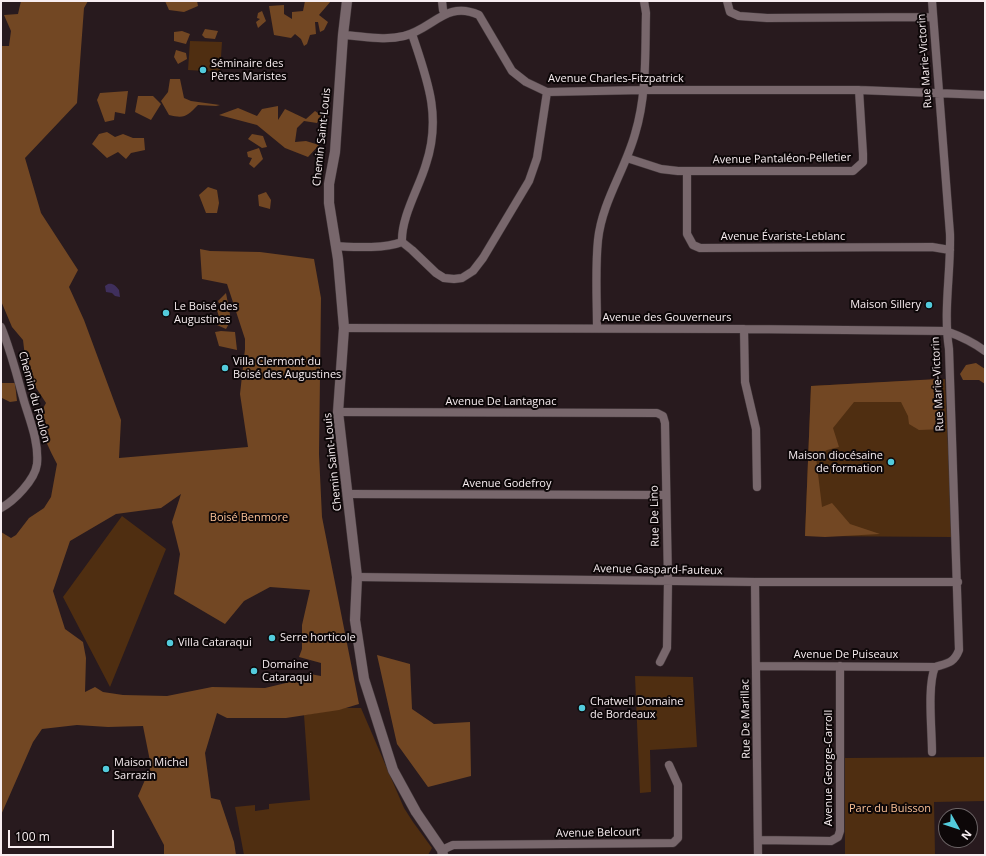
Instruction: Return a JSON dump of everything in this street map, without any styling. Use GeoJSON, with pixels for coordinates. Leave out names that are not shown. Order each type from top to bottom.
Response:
{"type":"FeatureCollection","features":[{"type":"Feature","properties":{"kind":"street","name":"Chemin Saint-Louis"},"geometry":{"type":"LineString","coordinates":[[347,1],[343,36],[335,152],[329,184],[328,203],[336,246],[344,328],[338,412],[357,577],[355,620],[364,680],[393,770],[416,812],[442,852]]}},
{"type":"Feature","properties":{"kind":"street"},"geometry":{"type":"LineString","coordinates":[[597,328],[598,240],[605,206],[627,158],[636,132],[644,90],[646,13],[644,1]]}},
{"type":"Feature","properties":{"kind":"street"},"geometry":{"type":"LineString","coordinates":[[728,1],[730,12],[739,16],[767,18],[933,17]]}},
{"type":"Feature","properties":{"kind":"street","name":"Rue Marie-Victorin"},"geometry":{"type":"LineString","coordinates":[[932,1],[950,250],[946,331],[949,349],[950,413],[958,582],[959,650],[956,657],[950,663],[935,667]]}},
{"type":"Feature","properties":{"kind":"street","name":"Avenue Charles-Fitzpatrick"},"geometry":{"type":"LineString","coordinates":[[343,36],[393,38],[412,34],[443,5],[462,5],[472,9],[479,15],[512,70],[526,82],[548,92],[644,90],[859,90],[985,95]]}},
{"type":"Feature","properties":{"kind":"street"},"geometry":{"type":"LineString","coordinates":[[402,242],[402,235],[406,220],[427,163],[433,134],[433,110],[429,86],[412,34]]}},
{"type":"Feature","properties":{"kind":"street","name":"Avenue Pantaléon-Pelletier"},"geometry":{"type":"LineString","coordinates":[[627,158],[661,169],[687,171],[853,171],[863,162],[859,90]]}},
{"type":"Feature","properties":{"kind":"street"},"geometry":{"type":"LineString","coordinates":[[402,242],[436,273],[444,278],[462,278],[473,271],[483,258],[529,181],[537,158],[548,92]]}},
{"type":"Feature","properties":{"kind":"street","name":"Avenue Évariste-Leblanc"},"geometry":{"type":"LineString","coordinates":[[687,171],[687,234],[693,245],[700,248],[932,247],[950,250]]}},
{"type":"Feature","properties":{"kind":"street"},"geometry":{"type":"LineString","coordinates":[[336,246],[393,245],[402,242]]}},
{"type":"Feature","properties":{"kind":"street","name":"Chemin du Foulon"},"geometry":{"type":"LineString","coordinates":[[1,327],[37,444],[37,466],[27,485],[15,499],[1,508]]}},
{"type":"Feature","properties":{"kind":"street","name":"Avenue des Gouverneurs"},"geometry":{"type":"LineString","coordinates":[[344,328],[597,328],[946,331],[961,337],[985,351]]}},
{"type":"Feature","properties":{"kind":"street"},"geometry":{"type":"LineString","coordinates":[[744,329],[745,382],[756,430],[757,487]]}},
{"type":"Feature","properties":{"kind":"street","name":"Avenue De Lantagnac"},"geometry":{"type":"LineString","coordinates":[[338,412],[657,413],[663,416]]}},
{"type":"Feature","properties":{"kind":"street","name":"Rue De Lino"},"geometry":{"type":"LineString","coordinates":[[660,662],[667,648],[668,581],[665,423],[663,416]]}},
{"type":"Feature","properties":{"kind":"street","name":"Avenue Godefroy"},"geometry":{"type":"LineString","coordinates":[[348,494],[666,495]]}},
{"type":"Feature","properties":{"kind":"street","name":"Avenue Gaspard-Fauteux"},"geometry":{"type":"LineString","coordinates":[[357,577],[755,582],[958,582]]}},
{"type":"Feature","properties":{"kind":"street","name":"Rue De Marillac"},"geometry":{"type":"LineString","coordinates":[[755,582],[758,855]]}},
{"type":"Feature","properties":{"kind":"street","name":"Avenue De Puiseaux"},"geometry":{"type":"LineString","coordinates":[[756,666],[935,667]]}},
{"type":"Feature","properties":{"kind":"street","name":"Avenue George-Carroll"},"geometry":{"type":"LineString","coordinates":[[758,840],[831,841],[838,837],[840,831],[840,666]]}},
{"type":"Feature","properties":{"kind":"street"},"geometry":{"type":"LineString","coordinates":[[932,752],[931,695],[932,675],[935,667]]}},
{"type":"Feature","properties":{"kind":"street","name":"Avenue Belcourt"},"geometry":{"type":"LineString","coordinates":[[442,852],[453,845],[673,843],[678,838],[678,785],[669,765]]}},
{"type":"Feature","properties":{"kind":"green space","name":"Boisé Benmore"},"geometry":{"type":"Polygon","coordinates":[[[21,1],[88,1],[84,8],[77,103],[25,158],[41,213],[78,270],[69,287],[84,320],[121,420],[119,458],[248,447],[240,394],[245,339],[227,284],[202,279],[200,249],[210,251],[260,252],[314,259],[321,298],[319,454],[322,517],[359,704],[339,710],[286,718],[227,718],[217,713],[205,753],[211,798],[220,800],[234,842],[236,855],[164,855],[164,845],[138,796],[151,766],[143,726],[108,727],[77,725],[42,729],[33,742],[1,815],[1,532],[11,538],[16,535],[29,518],[44,508],[51,497],[57,464],[36,421],[46,403],[31,380],[26,365],[23,340],[12,327],[1,301],[1,46],[9,46],[11,31],[4,15],[18,14],[21,1]],[[181,494],[161,508],[116,514],[70,541],[53,591],[65,629],[83,642],[86,658],[85,692],[95,687],[103,692],[123,695],[167,696],[212,687],[265,688],[290,682],[310,674],[321,676],[321,663],[299,657],[302,649],[302,625],[310,590],[270,587],[244,601],[225,624],[174,594],[180,554],[172,522],[181,494]]]}},
{"type":"Feature","properties":{"kind":"green space"},"geometry":{"type":"Polygon","coordinates":[[[165,1],[197,1],[198,6],[184,12],[169,10],[165,1]]]}},
{"type":"Feature","properties":{"kind":"green space"},"geometry":{"type":"Polygon","coordinates":[[[305,1],[331,1],[319,15],[328,22],[324,30],[320,32],[318,22],[315,22],[316,34],[310,35],[307,44],[304,46],[301,39],[295,34],[291,38],[274,35],[269,6],[284,5],[284,14],[292,19],[292,12],[303,11],[305,1]]]}},
{"type":"Feature","properties":{"kind":"green space"},"geometry":{"type":"Polygon","coordinates":[[[262,11],[266,21],[258,28],[256,22],[260,19],[257,18],[258,13],[262,11]]]}},
{"type":"Feature","properties":{"kind":"green space"},"geometry":{"type":"Polygon","coordinates":[[[205,29],[218,31],[215,39],[205,38],[202,35],[205,29]]]}},
{"type":"Feature","properties":{"kind":"green space"},"geometry":{"type":"Polygon","coordinates":[[[182,31],[190,34],[186,44],[174,41],[174,32],[182,31]]]}},
{"type":"Feature","properties":{"kind":"green space"},"geometry":{"type":"Polygon","coordinates":[[[190,41],[222,42],[220,72],[188,70],[190,41]]]}},
{"type":"Feature","properties":{"kind":"green space"},"geometry":{"type":"Polygon","coordinates":[[[176,50],[186,53],[187,59],[178,64],[174,57],[176,50]]]}},
{"type":"Feature","properties":{"kind":"green space"},"geometry":{"type":"Polygon","coordinates":[[[170,79],[180,79],[184,98],[191,101],[220,105],[198,105],[185,116],[179,117],[169,115],[161,101],[168,92],[170,79]]]}},
{"type":"Feature","properties":{"kind":"green space"},"geometry":{"type":"Polygon","coordinates":[[[128,91],[125,114],[115,112],[114,120],[105,122],[97,100],[100,93],[128,91]]]}},
{"type":"Feature","properties":{"kind":"green space"},"geometry":{"type":"Polygon","coordinates":[[[138,96],[153,96],[161,104],[151,120],[135,112],[138,96]]]}},
{"type":"Feature","properties":{"kind":"green space"},"geometry":{"type":"Polygon","coordinates":[[[278,106],[278,120],[285,109],[306,119],[315,111],[321,115],[317,123],[304,121],[297,128],[295,142],[306,141],[319,145],[308,157],[285,148],[257,125],[219,115],[238,108],[257,116],[262,109],[278,106]]]}},
{"type":"Feature","properties":{"kind":"green space"},"geometry":{"type":"Polygon","coordinates":[[[107,132],[115,137],[123,134],[133,138],[144,138],[145,150],[131,153],[126,159],[118,152],[107,158],[92,144],[99,134],[107,132]]]}},
{"type":"Feature","properties":{"kind":"green space"},"geometry":{"type":"Polygon","coordinates":[[[252,134],[263,136],[267,147],[262,148],[248,139],[252,134]]]}},
{"type":"Feature","properties":{"kind":"green space"},"geometry":{"type":"Polygon","coordinates":[[[259,148],[263,159],[254,168],[249,164],[252,158],[248,157],[247,152],[259,148]]]}},
{"type":"Feature","properties":{"kind":"green space"},"geometry":{"type":"Polygon","coordinates":[[[208,187],[217,190],[219,203],[217,213],[206,213],[199,195],[208,187]]]}},
{"type":"Feature","properties":{"kind":"green space"},"geometry":{"type":"Polygon","coordinates":[[[266,192],[271,200],[270,209],[259,206],[258,195],[266,192]]]}},
{"type":"Feature","properties":{"kind":"green space"},"geometry":{"type":"Polygon","coordinates":[[[226,293],[231,320],[226,329],[217,325],[219,317],[217,310],[221,308],[218,301],[226,293]]]}},
{"type":"Feature","properties":{"kind":"green space"},"geometry":{"type":"Polygon","coordinates":[[[215,332],[235,332],[237,350],[219,346],[215,332]]]}},
{"type":"Feature","properties":{"kind":"green space"},"geometry":{"type":"Polygon","coordinates":[[[976,363],[985,369],[985,384],[979,380],[963,380],[960,374],[966,365],[976,363]]]}},
{"type":"Feature","properties":{"kind":"green space"},"geometry":{"type":"Polygon","coordinates":[[[938,379],[944,429],[919,430],[909,424],[908,416],[901,402],[854,402],[833,428],[839,447],[827,450],[816,457],[822,507],[832,503],[850,524],[880,534],[825,537],[805,536],[811,386],[938,379]]]}},
{"type":"Feature","properties":{"kind":"green space"},"geometry":{"type":"Polygon","coordinates":[[[945,379],[952,537],[805,536],[811,386],[945,379]]]}},
{"type":"Feature","properties":{"kind":"green space"},"geometry":{"type":"Polygon","coordinates":[[[2,383],[15,383],[17,401],[10,402],[2,398],[2,383]]]}},
{"type":"Feature","properties":{"kind":"green space"},"geometry":{"type":"Polygon","coordinates":[[[122,516],[166,549],[110,687],[63,597],[122,516]]]}},
{"type":"Feature","properties":{"kind":"green space"},"geometry":{"type":"Polygon","coordinates":[[[377,655],[410,664],[412,709],[434,724],[470,722],[471,776],[428,787],[397,744],[377,655]]]}},
{"type":"Feature","properties":{"kind":"green space"},"geometry":{"type":"Polygon","coordinates":[[[635,676],[693,677],[697,747],[650,750],[651,792],[640,793],[635,676]]]}},
{"type":"Feature","properties":{"kind":"green space"},"geometry":{"type":"Polygon","coordinates":[[[345,708],[361,708],[404,808],[432,848],[428,855],[244,855],[235,807],[255,805],[255,811],[269,809],[269,804],[310,800],[304,715],[345,708]]]}},
{"type":"Feature","properties":{"kind":"green space","name":"Parc du Buisson"},"geometry":{"type":"Polygon","coordinates":[[[985,757],[985,801],[934,802],[935,855],[845,855],[845,758],[985,757]]]}},
{"type":"Feature","properties":{"kind":"shaded area"},"geometry":{"type":"Polygon","coordinates":[[[108,284],[113,284],[117,287],[120,297],[106,292],[105,286],[108,284]]]}},
{"type":"Feature","properties":{"kind":"place","name":"Séminaire des Pères Maristes"},"geometry":{"type":"Point","coordinates":[203,70]}},
{"type":"Feature","properties":{"kind":"place","name":"Maison Sillery"},"geometry":{"type":"Point","coordinates":[929,305]}},
{"type":"Feature","properties":{"kind":"place","name":"Le Boisé des Augustines"},"geometry":{"type":"Point","coordinates":[166,313]}},
{"type":"Feature","properties":{"kind":"place","name":"Villa Clermont du Boisé des Augustines"},"geometry":{"type":"Point","coordinates":[225,368]}},
{"type":"Feature","properties":{"kind":"place","name":"Maison diocésaine de formation"},"geometry":{"type":"Point","coordinates":[891,462]}},
{"type":"Feature","properties":{"kind":"place","name":"Serre horticole"},"geometry":{"type":"Point","coordinates":[272,638]}},
{"type":"Feature","properties":{"kind":"place","name":"Villa Cataraqui"},"geometry":{"type":"Point","coordinates":[170,643]}},
{"type":"Feature","properties":{"kind":"place","name":"Domaine Cataraqui"},"geometry":{"type":"Point","coordinates":[254,671]}},
{"type":"Feature","properties":{"kind":"place","name":"Chatwell Domaine de Bordeaux"},"geometry":{"type":"Point","coordinates":[582,708]}},
{"type":"Feature","properties":{"kind":"place","name":"Maison Michel Sarrazin"},"geometry":{"type":"Point","coordinates":[106,769]}}]}
